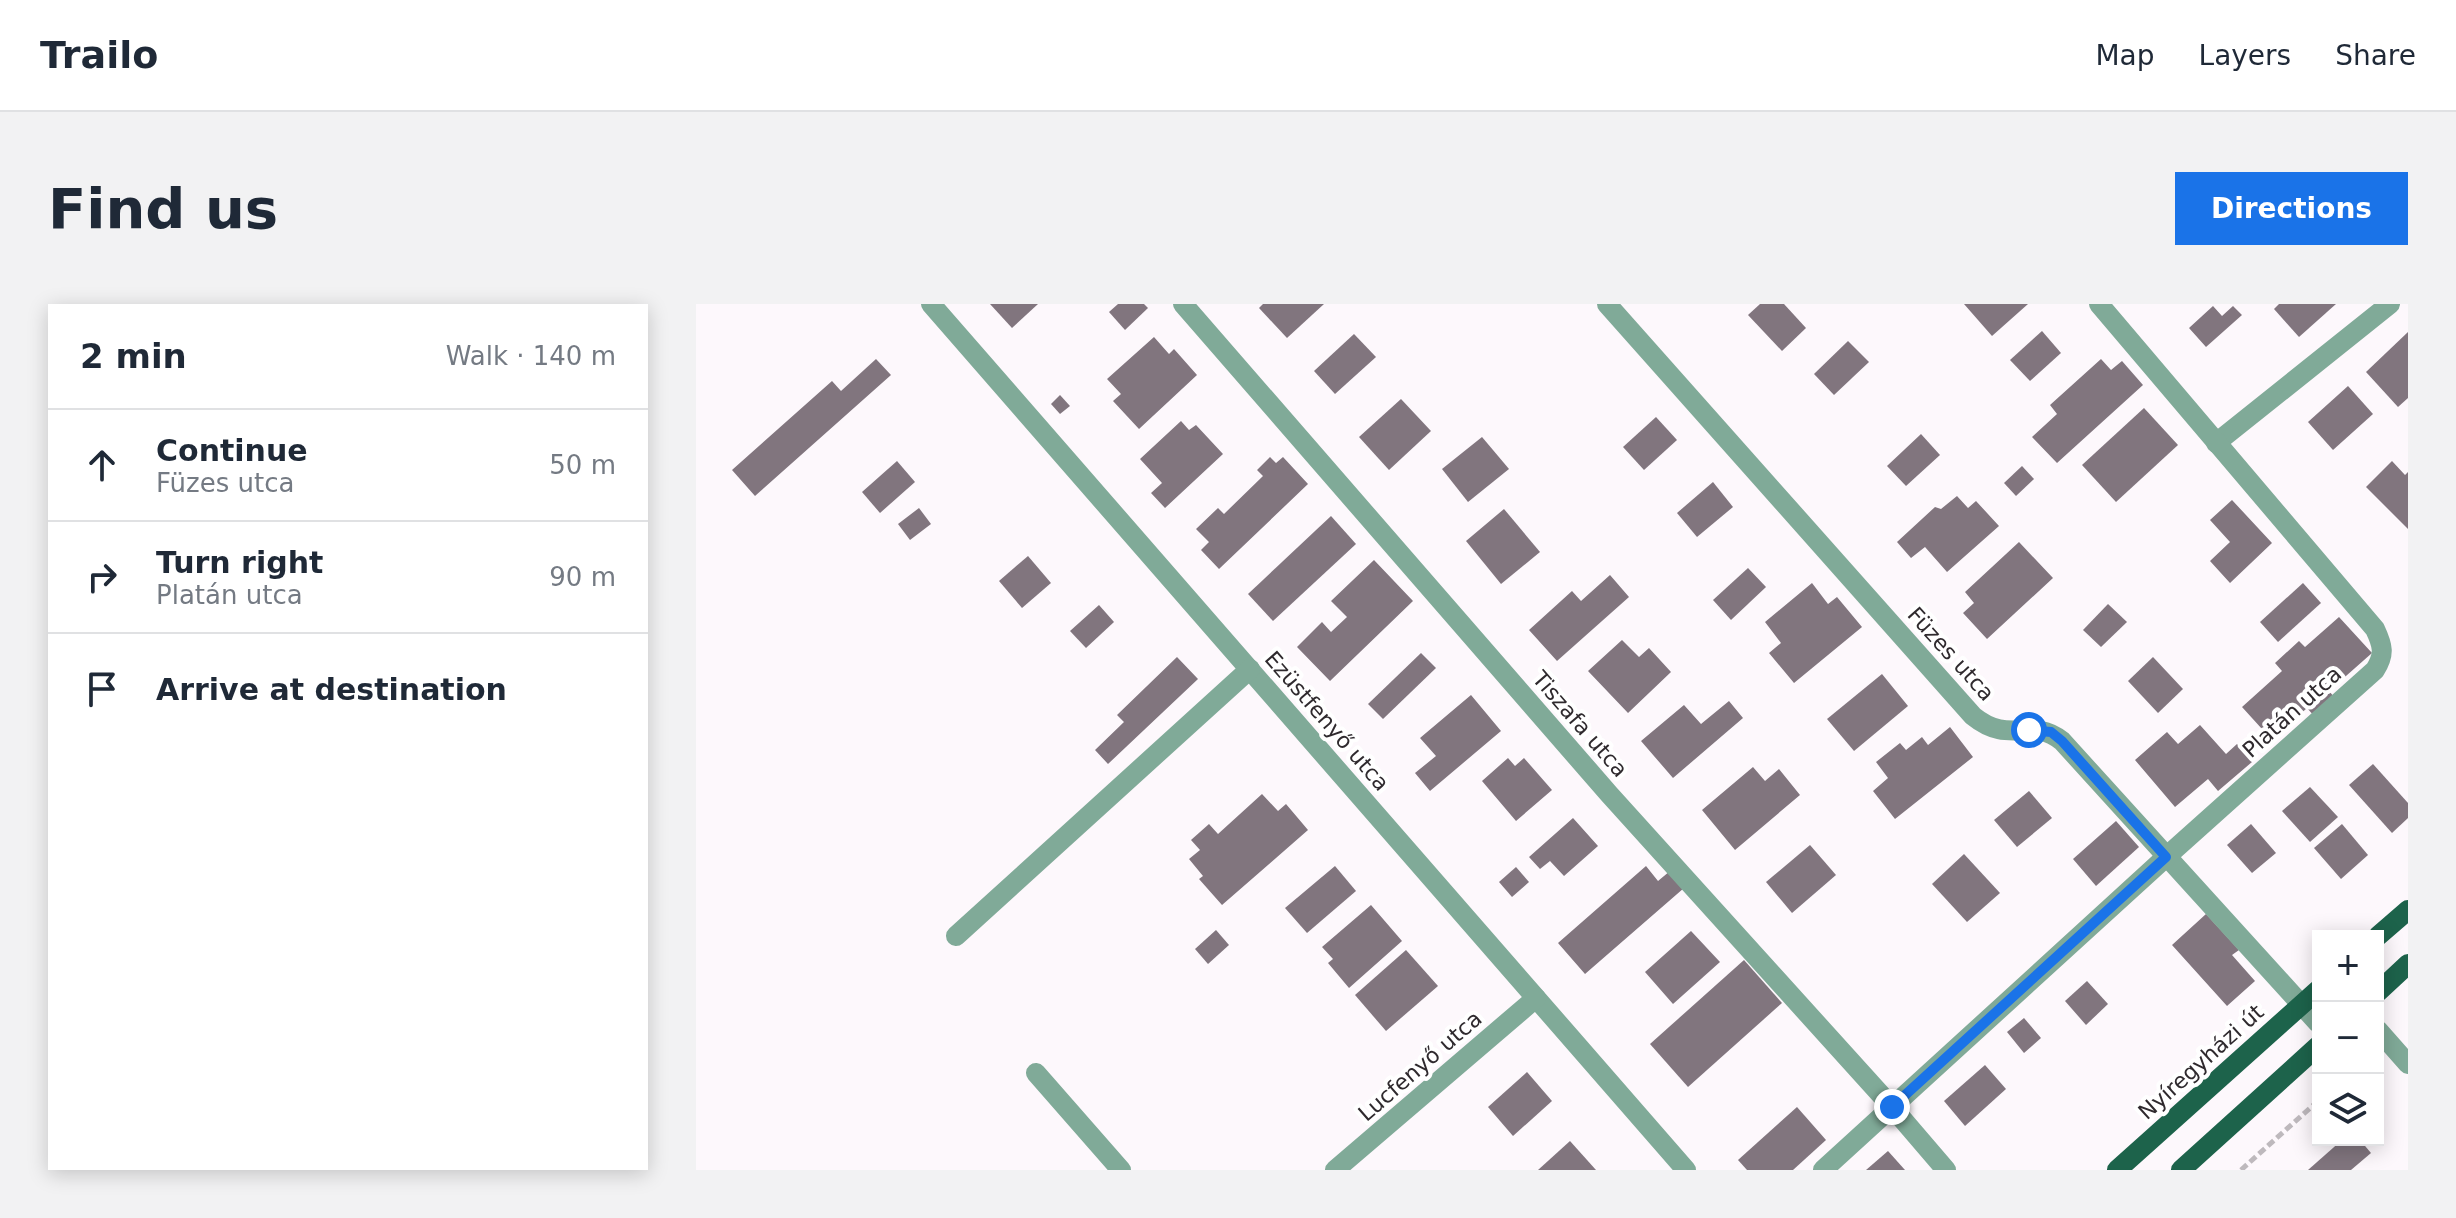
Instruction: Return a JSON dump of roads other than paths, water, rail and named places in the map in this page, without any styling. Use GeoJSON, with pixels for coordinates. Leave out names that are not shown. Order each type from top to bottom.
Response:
{"type":"FeatureCollection","features":[{"type":"Feature","properties":{"kind":"main road"},"geometry":{"type":"LineString","coordinates":[[2384,931],[2408,910]]}},
{"type":"Feature","properties":{"kind":"main road"},"geometry":{"type":"LineString","coordinates":[[2384,986],[2408,964]]}},
{"type":"Feature","properties":{"kind":"main road","name":"Nyíregyházi út"},"geometry":{"type":"LineString","coordinates":[[2117,1170],[2312,995]]}},
{"type":"Feature","properties":{"kind":"main road"},"geometry":{"type":"LineString","coordinates":[[2192,1167],[2312,1052]]}},
{"type":"Feature","properties":{"kind":"street","name":"Ezüstfenyő utca"},"geometry":{"type":"LineString","coordinates":[[931,304],[1686,1170]]}},
{"type":"Feature","properties":{"kind":"street","name":"Tiszafa utca"},"geometry":{"type":"LineString","coordinates":[[1183,304],[1609,794],[1946,1170]]}},
{"type":"Feature","properties":{"kind":"street","name":"Füzes utca"},"geometry":{"type":"LineString","coordinates":[[1607,304],[1973,716],[1987,727],[1999,731],[2051,732],[2062,741],[2312,1016]]}},
{"type":"Feature","properties":{"kind":"street","name":"Platán utca"},"geometry":{"type":"LineString","coordinates":[[1823,1170],[2375,670],[2383,657],[2383,645],[2375,629],[2099,304]]}},
{"type":"Feature","properties":{"kind":"street"},"geometry":{"type":"LineString","coordinates":[[2216,443],[2390,304]]}},
{"type":"Feature","properties":{"kind":"street"},"geometry":{"type":"LineString","coordinates":[[956,936],[1250,669]]}},
{"type":"Feature","properties":{"kind":"street","name":"Lucfenyő utca"},"geometry":{"type":"LineString","coordinates":[[1335,1170],[1536,998]]}},
{"type":"Feature","properties":{"kind":"street"},"geometry":{"type":"LineString","coordinates":[[2384,1037],[2408,1064]]}},
{"type":"Feature","properties":{"kind":"street"},"geometry":{"type":"LineString","coordinates":[[1036,1073],[1121,1170]]}}]}
